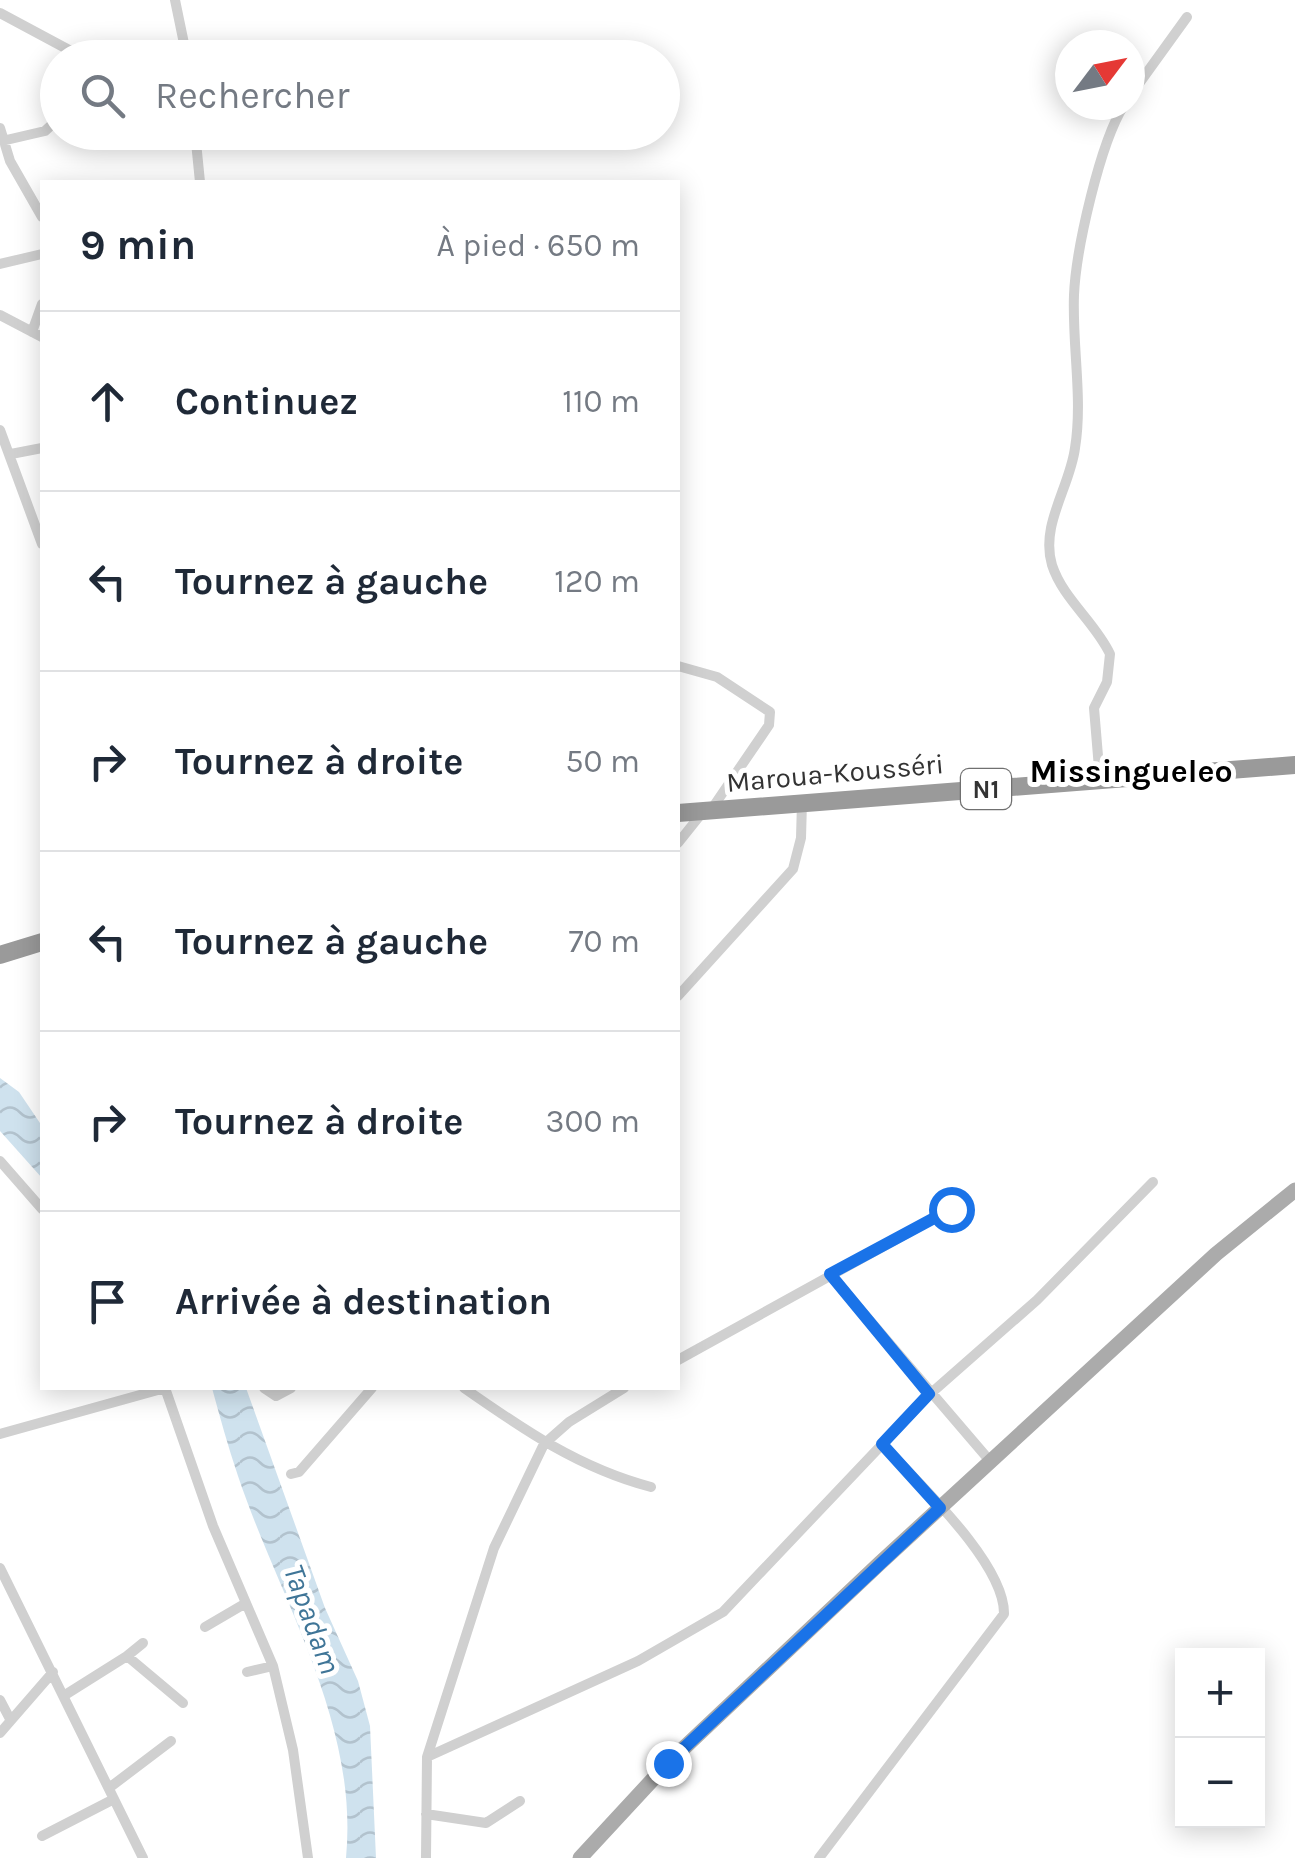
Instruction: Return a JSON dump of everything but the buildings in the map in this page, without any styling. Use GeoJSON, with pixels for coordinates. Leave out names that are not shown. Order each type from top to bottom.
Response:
{"type":"FeatureCollection","features":[{"type":"Feature","properties":{"kind":"highway","name":"Maroua-Kousséri"},"geometry":{"type":"LineString","coordinates":[[680,813],[1295,765]]}},
{"type":"Feature","properties":{"kind":"highway"},"geometry":{"type":"LineString","coordinates":[[0,954],[40,943]]}},
{"type":"Feature","properties":{"kind":"main road"},"geometry":{"type":"LineString","coordinates":[[580,1858],[668,1763],[990,1461],[1228,1243],[1295,1190]]}},
{"type":"Feature","properties":{"kind":"street"},"geometry":{"type":"LineString","coordinates":[[175,0],[183,40]]}},
{"type":"Feature","properties":{"kind":"street"},"geometry":{"type":"LineString","coordinates":[[0,13],[50,40]]}},
{"type":"Feature","properties":{"kind":"street"},"geometry":{"type":"LineString","coordinates":[[1145,75],[1187,18]]}},
{"type":"Feature","properties":{"kind":"street"},"geometry":{"type":"LineString","coordinates":[[1100,780],[1094,708],[1107,682],[1110,654],[1064,590],[1052,564],[1048,536],[1069,481],[1076,444],[1074,292],[1080,252],[1103,155],[1118,120]]}},
{"type":"Feature","properties":{"kind":"street"},"geometry":{"type":"LineString","coordinates":[[0,128],[2,141],[40,212]]}},
{"type":"Feature","properties":{"kind":"street"},"geometry":{"type":"LineString","coordinates":[[2,141],[40,132]]}},
{"type":"Feature","properties":{"kind":"street"},"geometry":{"type":"LineString","coordinates":[[197,150],[200,180]]}},
{"type":"Feature","properties":{"kind":"street"},"geometry":{"type":"LineString","coordinates":[[0,264],[40,254]]}},
{"type":"Feature","properties":{"kind":"street"},"geometry":{"type":"LineString","coordinates":[[0,315],[37,334]]}},
{"type":"Feature","properties":{"kind":"street"},"geometry":{"type":"LineString","coordinates":[[0,430],[40,538]]}},
{"type":"Feature","properties":{"kind":"street"},"geometry":{"type":"LineString","coordinates":[[11,454],[40,448]]}},
{"type":"Feature","properties":{"kind":"street"},"geometry":{"type":"LineString","coordinates":[[680,667],[717,677],[770,712],[769,725],[707,811],[680,841]]}},
{"type":"Feature","properties":{"kind":"street"},"geometry":{"type":"LineString","coordinates":[[680,994],[793,869],[802,838],[802,802]]}},
{"type":"Feature","properties":{"kind":"street"},"geometry":{"type":"LineString","coordinates":[[0,1162],[40,1207]]}},
{"type":"Feature","properties":{"kind":"street"},"geometry":{"type":"LineString","coordinates":[[427,1757],[638,1661],[723,1612],[929,1394],[1037,1300],[1153,1182]]}},
{"type":"Feature","properties":{"kind":"street"},"geometry":{"type":"LineString","coordinates":[[680,1359],[951,1209]]}},
{"type":"Feature","properties":{"kind":"street"},"geometry":{"type":"LineString","coordinates":[[830,1274],[990,1461]]}},
{"type":"Feature","properties":{"kind":"street"},"geometry":{"type":"LineString","coordinates":[[0,1434],[158,1390]]}},
{"type":"Feature","properties":{"kind":"street"},"geometry":{"type":"LineString","coordinates":[[166,1390],[213,1526],[273,1666],[293,1750],[308,1858]]}},
{"type":"Feature","properties":{"kind":"street"},"geometry":{"type":"LineString","coordinates":[[291,1474],[299,1472],[370,1390]]}},
{"type":"Feature","properties":{"kind":"street"},"geometry":{"type":"LineString","coordinates":[[467,1390],[544,1444],[617,1478],[651,1487]]}},
{"type":"Feature","properties":{"kind":"street"},"geometry":{"type":"LineString","coordinates":[[426,1858],[427,1757],[494,1548],[544,1444],[569,1422],[621,1390]]}},
{"type":"Feature","properties":{"kind":"street"},"geometry":{"type":"LineString","coordinates":[[818,1858],[1004,1614],[1002,1589],[940,1508],[882,1444]]}},
{"type":"Feature","properties":{"kind":"street"},"geometry":{"type":"LineString","coordinates":[[1,1574],[65,1695],[143,1858]]}},
{"type":"Feature","properties":{"kind":"street"},"geometry":{"type":"LineString","coordinates":[[205,1627],[246,1603]]}},
{"type":"Feature","properties":{"kind":"street"},"geometry":{"type":"LineString","coordinates":[[65,1695],[143,1643]]}},
{"type":"Feature","properties":{"kind":"street"},"geometry":{"type":"LineString","coordinates":[[128,1656],[183,1703]]}},
{"type":"Feature","properties":{"kind":"street"},"geometry":{"type":"LineString","coordinates":[[247,1672],[273,1666]]}},
{"type":"Feature","properties":{"kind":"street"},"geometry":{"type":"LineString","coordinates":[[0,1733],[53,1672]]}},
{"type":"Feature","properties":{"kind":"street"},"geometry":{"type":"LineString","coordinates":[[0,1700],[10,1719]]}},
{"type":"Feature","properties":{"kind":"street"},"geometry":{"type":"LineString","coordinates":[[109,1788],[171,1741]]}},
{"type":"Feature","properties":{"kind":"street"},"geometry":{"type":"LineString","coordinates":[[42,1836],[114,1799]]}},
{"type":"Feature","properties":{"kind":"street"},"geometry":{"type":"LineString","coordinates":[[426,1814],[486,1823],[520,1801]]}},
{"type":"Feature","properties":{"kind":"water"},"geometry":{"type":"Polygon","coordinates":[[[0,1078],[19,1092],[40,1123],[40,1176],[0,1131],[0,1078]]]}},
{"type":"Feature","properties":{"kind":"water","name":"Tapadam"},"geometry":{"type":"Polygon","coordinates":[[[213,1390],[247,1390],[325,1608],[358,1681],[370,1726],[376,1858],[346,1858],[347,1808],[329,1710],[238,1476],[213,1390]]]}},
{"type":"Feature","properties":{"kind":"district","name":"Missingueleo"},"geometry":{"type":"Point","coordinates":[1131,771]}},
{"type":"Feature","properties":{"kind":"route"},"geometry":{"type":"LineString","coordinates":[[668,1763],[940,1508],[882,1444],[929,1394],[830,1274],[951,1209]]}}]}
